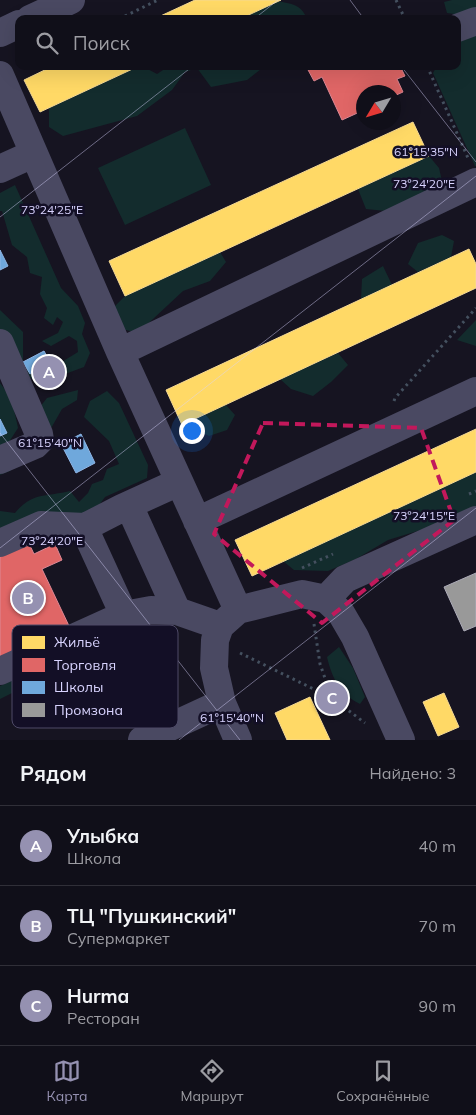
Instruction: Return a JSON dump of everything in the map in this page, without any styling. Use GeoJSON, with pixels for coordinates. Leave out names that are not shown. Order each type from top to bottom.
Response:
{"type":"FeatureCollection","features":[{"type":"Feature","properties":{"kind":"lane"},"geometry":{"type":"LineString","coordinates":[[39,15],[71,0]]}},
{"type":"Feature","properties":{"kind":"lane"},"geometry":{"type":"LineString","coordinates":[[461,27],[476,21]]}},
{"type":"Feature","properties":{"kind":"lane"},"geometry":{"type":"LineString","coordinates":[[0,33],[15,26]]}},
{"type":"Feature","properties":{"kind":"lane"},"geometry":{"type":"LineString","coordinates":[[0,75],[120,352],[197,521],[224,626],[214,668],[222,703],[238,740]]}},
{"type":"Feature","properties":{"kind":"lane"},"geometry":{"type":"LineString","coordinates":[[0,169],[33,154]]}},
{"type":"Feature","properties":{"kind":"lane"},"geometry":{"type":"LineString","coordinates":[[120,352],[472,171]]}},
{"type":"Feature","properties":{"kind":"lane"},"geometry":{"type":"LineString","coordinates":[[0,343],[40,440],[35,445],[0,460]]}},
{"type":"Feature","properties":{"kind":"lane"},"geometry":{"type":"LineString","coordinates":[[197,521],[476,391]]}},
{"type":"Feature","properties":{"kind":"lane"},"geometry":{"type":"LineString","coordinates":[[0,543],[41,525],[85,528],[122,508],[179,482]]}},
{"type":"Feature","properties":{"kind":"lane"},"geometry":{"type":"LineString","coordinates":[[122,508],[128,507],[132,512],[177,611]]}},
{"type":"Feature","properties":{"kind":"lane"},"geometry":{"type":"LineString","coordinates":[[326,599],[344,579],[476,520]]}},
{"type":"Feature","properties":{"kind":"lane"},"geometry":{"type":"LineString","coordinates":[[85,528],[124,615]]}},
{"type":"Feature","properties":{"kind":"lane"},"geometry":{"type":"LineString","coordinates":[[102,625],[124,615],[151,610],[177,611],[224,626],[302,594],[326,599],[341,613],[355,637],[401,740]]}},
{"type":"Feature","properties":{"kind":"lane"},"geometry":{"type":"LineString","coordinates":[[0,671],[12,666]]}},
{"type":"Feature","properties":{"kind":"lane"},"geometry":{"type":"LineString","coordinates":[[178,724],[222,703]]}},
{"type":"Feature","properties":{"kind":"lane"},"geometry":{"type":"LineString","coordinates":[[145,739],[169,728]]}},
{"type":"Feature","properties":{"kind":"path"},"geometry":{"type":"LineString","coordinates":[[126,15],[158,0]]}},
{"type":"Feature","properties":{"kind":"path"},"geometry":{"type":"LineString","coordinates":[[396,0],[403,15]]}},
{"type":"Feature","properties":{"kind":"path"},"geometry":{"type":"LineString","coordinates":[[429,70],[472,171]]}},
{"type":"Feature","properties":{"kind":"path"},"geometry":{"type":"LineString","coordinates":[[388,433],[394,398],[476,308]]}},
{"type":"Feature","properties":{"kind":"path"},"geometry":{"type":"LineString","coordinates":[[326,599],[313,620],[320,664],[332,698]]}},
{"type":"Feature","properties":{"kind":"path"},"geometry":{"type":"LineString","coordinates":[[224,626],[332,698],[364,722]]}},
{"type":"Feature","properties":{"kind":"highlighted area"},"geometry":{"type":"Polygon","coordinates":[[[263,423],[421,428],[454,520],[322,623],[214,534],[263,423]]]}},
{"type":"Feature","properties":{"kind":"green space"},"geometry":{"type":"Polygon","coordinates":[[[476,0],[476,8],[462,15],[447,13],[444,2],[476,0]]]}},
{"type":"Feature","properties":{"kind":"green space"},"geometry":{"type":"Polygon","coordinates":[[[277,1],[292,4],[302,10],[305,15],[248,15],[277,1]]]}},
{"type":"Feature","properties":{"kind":"green space"},"geometry":{"type":"Polygon","coordinates":[[[476,33],[476,166],[433,73],[435,70],[461,70],[461,39],[476,33]]]}},
{"type":"Feature","properties":{"kind":"green space"},"geometry":{"type":"Polygon","coordinates":[[[130,70],[150,70],[157,74],[163,70],[191,70],[185,72],[172,90],[137,116],[63,136],[49,127],[49,108],[130,70]]]}},
{"type":"Feature","properties":{"kind":"green space"},"geometry":{"type":"Polygon","coordinates":[[[198,70],[260,70],[247,80],[211,87],[198,70]]]}},
{"type":"Feature","properties":{"kind":"green space"},"geometry":{"type":"Polygon","coordinates":[[[185,128],[211,185],[125,225],[98,168],[185,128]]]}},
{"type":"Feature","properties":{"kind":"green space"},"geometry":{"type":"Polygon","coordinates":[[[429,156],[439,168],[442,181],[423,197],[396,212],[366,209],[358,189],[429,156]]]}},
{"type":"Feature","properties":{"kind":"green space"},"geometry":{"type":"Polygon","coordinates":[[[15,185],[61,288],[78,306],[85,323],[82,334],[90,353],[84,367],[38,384],[33,379],[20,375],[0,336],[0,310],[23,332],[23,362],[30,374],[43,367],[52,368],[78,352],[77,341],[69,336],[51,346],[42,341],[58,333],[63,322],[57,317],[53,325],[44,318],[47,308],[40,294],[42,277],[30,273],[27,257],[12,245],[2,211],[0,211],[0,193],[15,185]]]}},
{"type":"Feature","properties":{"kind":"green space"},"geometry":{"type":"Polygon","coordinates":[[[442,235],[454,241],[451,257],[418,272],[408,264],[418,243],[442,235]]]}},
{"type":"Feature","properties":{"kind":"green space"},"geometry":{"type":"Polygon","coordinates":[[[220,252],[226,262],[210,281],[183,291],[138,333],[118,328],[115,306],[125,296],[220,252]]]}},
{"type":"Feature","properties":{"kind":"green space"},"geometry":{"type":"Polygon","coordinates":[[[383,266],[392,285],[361,299],[362,279],[383,266]]]}},
{"type":"Feature","properties":{"kind":"green space"},"geometry":{"type":"Polygon","coordinates":[[[476,320],[476,346],[457,340],[476,320]]]}},
{"type":"Feature","properties":{"kind":"green space"},"geometry":{"type":"Polygon","coordinates":[[[338,353],[348,365],[313,396],[291,389],[280,379],[338,353]]]}},
{"type":"Feature","properties":{"kind":"green space"},"geometry":{"type":"Polygon","coordinates":[[[0,383],[12,404],[18,428],[7,445],[26,459],[10,471],[0,475],[0,436],[6,433],[0,419],[0,383]]]}},
{"type":"Feature","properties":{"kind":"green space"},"geometry":{"type":"Polygon","coordinates":[[[78,390],[77,400],[62,409],[50,430],[36,412],[47,398],[78,390]]]}},
{"type":"Feature","properties":{"kind":"green space"},"geometry":{"type":"Polygon","coordinates":[[[107,391],[119,403],[148,465],[147,478],[105,497],[97,508],[74,518],[0,536],[0,511],[15,513],[21,506],[34,498],[70,491],[79,502],[88,493],[92,484],[103,480],[107,469],[119,464],[109,441],[84,417],[90,401],[107,391]]]}},
{"type":"Feature","properties":{"kind":"green space"},"geometry":{"type":"Polygon","coordinates":[[[226,405],[235,415],[227,430],[209,436],[199,431],[196,419],[226,405]]]}},
{"type":"Feature","properties":{"kind":"green space"},"geometry":{"type":"Polygon","coordinates":[[[476,472],[476,507],[447,522],[388,540],[356,559],[328,571],[294,570],[283,561],[476,472]]]}},
{"type":"Feature","properties":{"kind":"green space"},"geometry":{"type":"Polygon","coordinates":[[[339,647],[353,668],[365,697],[360,704],[342,690],[331,672],[327,657],[339,647]]]}},
{"type":"Feature","properties":{"kind":"green space"},"geometry":{"type":"Polygon","coordinates":[[[12,681],[12,693],[0,699],[0,686],[12,681]]]}},
{"type":"Feature","properties":{"kind":"building: Жильё"},"geometry":{"type":"Polygon","coordinates":[[[195,0],[281,0],[249,15],[163,15],[195,0]]]}},
{"type":"Feature","properties":{"kind":"building: Жильё"},"geometry":{"type":"Polygon","coordinates":[[[45,70],[130,70],[40,112],[24,80],[45,70]]]}},
{"type":"Feature","properties":{"kind":"building: Жильё"},"geometry":{"type":"Polygon","coordinates":[[[413,122],[429,156],[125,296],[109,261],[396,130],[401,130],[401,127],[413,122]]]}},
{"type":"Feature","properties":{"kind":"building: Жильё"},"geometry":{"type":"Polygon","coordinates":[[[469,249],[476,264],[476,288],[182,425],[166,390],[469,249]]]}},
{"type":"Feature","properties":{"kind":"building: Жильё"},"geometry":{"type":"Polygon","coordinates":[[[476,429],[476,472],[252,576],[235,540],[476,429]]]}},
{"type":"Feature","properties":{"kind":"building: Жильё"},"geometry":{"type":"Polygon","coordinates":[[[444,693],[459,727],[438,736],[423,702],[444,693]]]}},
{"type":"Feature","properties":{"kind":"building: Жильё"},"geometry":{"type":"Polygon","coordinates":[[[310,697],[330,740],[287,740],[275,713],[310,697]]]}},
{"type":"Feature","properties":{"kind":"building: Торговля"},"geometry":{"type":"Polygon","coordinates":[[[308,70],[402,70],[405,76],[397,79],[400,85],[356,85],[356,114],[342,120],[322,77],[314,81],[308,70]]]}},
{"type":"Feature","properties":{"kind":"building: Торговля"},"geometry":{"type":"Polygon","coordinates":[[[26,537],[34,554],[55,544],[62,560],[42,569],[69,625],[12,625],[12,655],[0,661],[0,549],[26,537]]]}},
{"type":"Feature","properties":{"kind":"building: Школы"},"geometry":{"type":"Polygon","coordinates":[[[0,250],[8,266],[0,270],[0,250]]]}},
{"type":"Feature","properties":{"kind":"building: Школы"},"geometry":{"type":"Polygon","coordinates":[[[44,351],[51,363],[30,374],[23,362],[44,351]]]}},
{"type":"Feature","properties":{"kind":"building: Школы"},"geometry":{"type":"Polygon","coordinates":[[[0,419],[7,433],[0,436],[0,419]]]}},
{"type":"Feature","properties":{"kind":"building: Школы"},"geometry":{"type":"Polygon","coordinates":[[[81,434],[95,463],[76,473],[61,444],[81,434]]]}},
{"type":"Feature","properties":{"kind":"building: Промзона"},"geometry":{"type":"Polygon","coordinates":[[[476,573],[476,626],[464,631],[444,587],[476,573]]]}},
{"type":"Feature","properties":{"kind":"place","name":"Улыбка"},"geometry":{"type":"Point","coordinates":[49,372]}},
{"type":"Feature","properties":{"kind":"place","name":"ТЦ \"Пушкинский\""},"geometry":{"type":"Point","coordinates":[28,598]}},
{"type":"Feature","properties":{"kind":"place","name":"Hurma"},"geometry":{"type":"Point","coordinates":[332,698]}}]}
